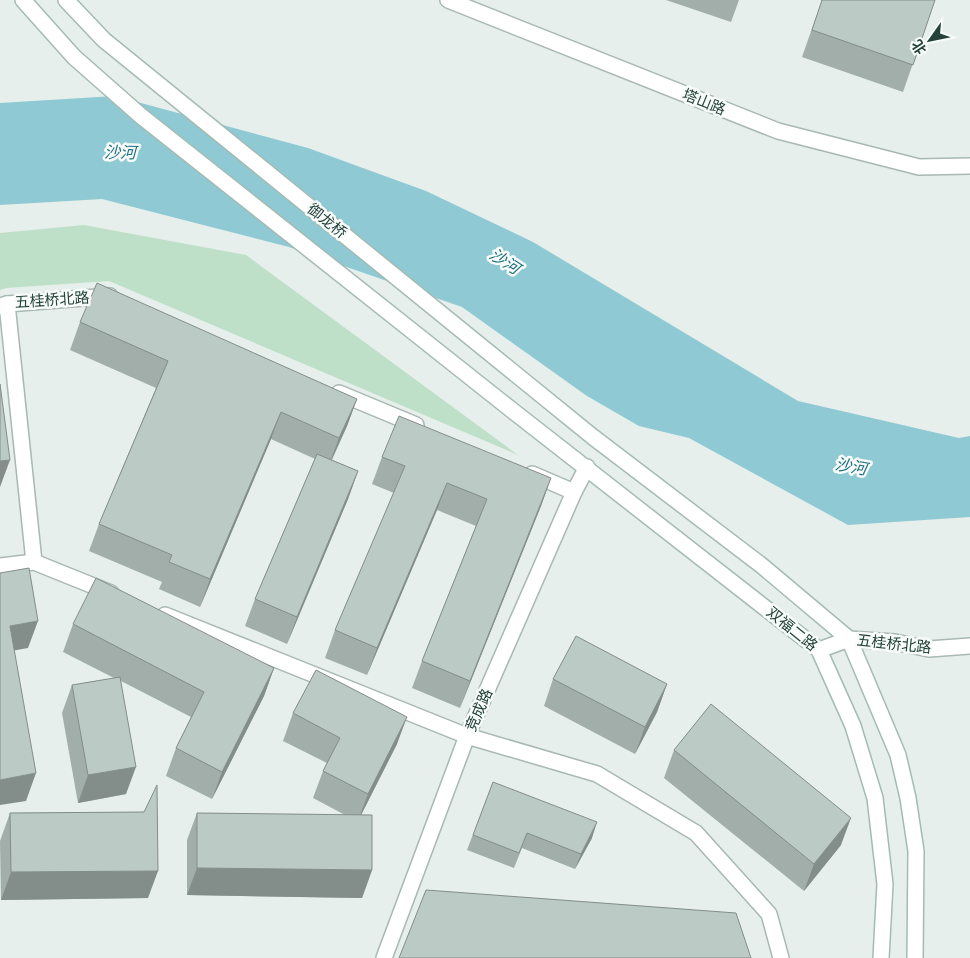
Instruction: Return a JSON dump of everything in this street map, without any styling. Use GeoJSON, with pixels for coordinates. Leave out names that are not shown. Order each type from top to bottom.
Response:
{"type":"FeatureCollection","features":[{"type":"Feature","properties":{"kind":"street","name":"双福二路"},"geometry":{"type":"LineString","coordinates":[[23,0],[74,57],[141,116],[513,411],[819,650],[853,726],[876,798],[885,884],[880,958]]}},
{"type":"Feature","properties":{"kind":"street","name":"御龙桥"},"geometry":{"type":"LineString","coordinates":[[66,0],[104,40],[593,437]]}},
{"type":"Feature","properties":{"kind":"street","name":"塔山路"},"geometry":{"type":"LineString","coordinates":[[448,0],[778,131],[920,167],[970,166]]}},
{"type":"Feature","properties":{"kind":"street","name":"五桂桥北路"},"geometry":{"type":"LineString","coordinates":[[3,305],[110,296],[128,304]]}},
{"type":"Feature","properties":{"kind":"street"},"geometry":{"type":"LineString","coordinates":[[3,305],[34,562]]}},
{"type":"Feature","properties":{"kind":"street"},"geometry":{"type":"LineString","coordinates":[[328,388],[428,430]]}},
{"type":"Feature","properties":{"kind":"street","name":"双福二路"},"geometry":{"type":"LineString","coordinates":[[593,437],[761,565],[849,639],[898,755],[908,798],[916,851],[915,958]]}},
{"type":"Feature","properties":{"kind":"street","name":"竞成路"},"geometry":{"type":"LineString","coordinates":[[384,958],[467,736],[574,492],[587,467]]}},
{"type":"Feature","properties":{"kind":"street"},"geometry":{"type":"LineString","coordinates":[[520,469],[574,492]]}},
{"type":"Feature","properties":{"kind":"street"},"geometry":{"type":"LineString","coordinates":[[0,566],[34,562],[126,599]]}},
{"type":"Feature","properties":{"kind":"street"},"geometry":{"type":"LineString","coordinates":[[154,610],[467,736],[597,774],[696,833],[770,914],[780,958]]}},
{"type":"Feature","properties":{"kind":"street","name":"五桂桥北路"},"geometry":{"type":"LineString","coordinates":[[819,650],[849,639],[895,642],[929,649],[970,646]]}},
{"type":"Feature","properties":{"kind":"green space"},"geometry":{"type":"Polygon","coordinates":[[[84,225],[246,255],[518,455],[109,281],[0,290],[0,233],[84,225]]]}},
{"type":"Feature","properties":{"kind":"water","name":"沙河"},"geometry":{"type":"Polygon","coordinates":[[[115,96],[308,148],[426,191],[533,242],[798,401],[959,438],[970,436],[970,517],[848,525],[689,438],[639,426],[587,396],[462,307],[289,247],[102,199],[0,205],[0,103],[115,96]]]}},
{"type":"Feature","properties":{"kind":"building"},"geometry":{"type":"Polygon","coordinates":[[[822,0],[935,0],[913,65],[812,30],[822,0]]]}},
{"type":"Feature","properties":{"kind":"building"},"geometry":{"type":"Polygon","coordinates":[[[97,283],[357,399],[339,438],[281,412],[210,579],[169,562],[172,555],[99,524],[168,361],[80,322],[97,283]]]}},
{"type":"Feature","properties":{"kind":"building"},"geometry":{"type":"Polygon","coordinates":[[[0,384],[10,460],[0,461],[0,384]]]}},
{"type":"Feature","properties":{"kind":"building"},"geometry":{"type":"Polygon","coordinates":[[[399,416],[551,478],[470,681],[422,661],[487,499],[447,483],[377,648],[335,630],[405,466],[382,457],[399,416]]]}},
{"type":"Feature","properties":{"kind":"building"},"geometry":{"type":"Polygon","coordinates":[[[317,454],[358,471],[297,617],[255,599],[317,454]]]}},
{"type":"Feature","properties":{"kind":"building"},"geometry":{"type":"Polygon","coordinates":[[[29,568],[38,621],[10,626],[36,773],[0,780],[0,573],[29,568]]]}},
{"type":"Feature","properties":{"kind":"building"},"geometry":{"type":"Polygon","coordinates":[[[96,578],[274,668],[222,772],[176,748],[204,692],[73,624],[96,578]]]}},
{"type":"Feature","properties":{"kind":"building"},"geometry":{"type":"Polygon","coordinates":[[[576,636],[667,684],[645,727],[553,679],[576,636]]]}},
{"type":"Feature","properties":{"kind":"building"},"geometry":{"type":"Polygon","coordinates":[[[316,670],[407,717],[368,794],[323,771],[340,738],[293,713],[316,670]]]}},
{"type":"Feature","properties":{"kind":"building"},"geometry":{"type":"Polygon","coordinates":[[[120,677],[136,767],[88,775],[72,685],[120,677]]]}},
{"type":"Feature","properties":{"kind":"building"},"geometry":{"type":"Polygon","coordinates":[[[711,704],[851,818],[814,864],[674,750],[711,704]]]}},
{"type":"Feature","properties":{"kind":"building"},"geometry":{"type":"Polygon","coordinates":[[[493,782],[597,822],[581,854],[527,833],[519,853],[473,835],[493,782]]]}},
{"type":"Feature","properties":{"kind":"building"},"geometry":{"type":"Polygon","coordinates":[[[157,785],[158,871],[11,872],[10,813],[144,812],[157,785]]]}},
{"type":"Feature","properties":{"kind":"building"},"geometry":{"type":"Polygon","coordinates":[[[197,813],[372,815],[372,870],[197,868],[197,813]]]}},
{"type":"Feature","properties":{"kind":"building"},"geometry":{"type":"Polygon","coordinates":[[[426,890],[736,913],[751,958],[399,958],[426,890]]]}}]}
